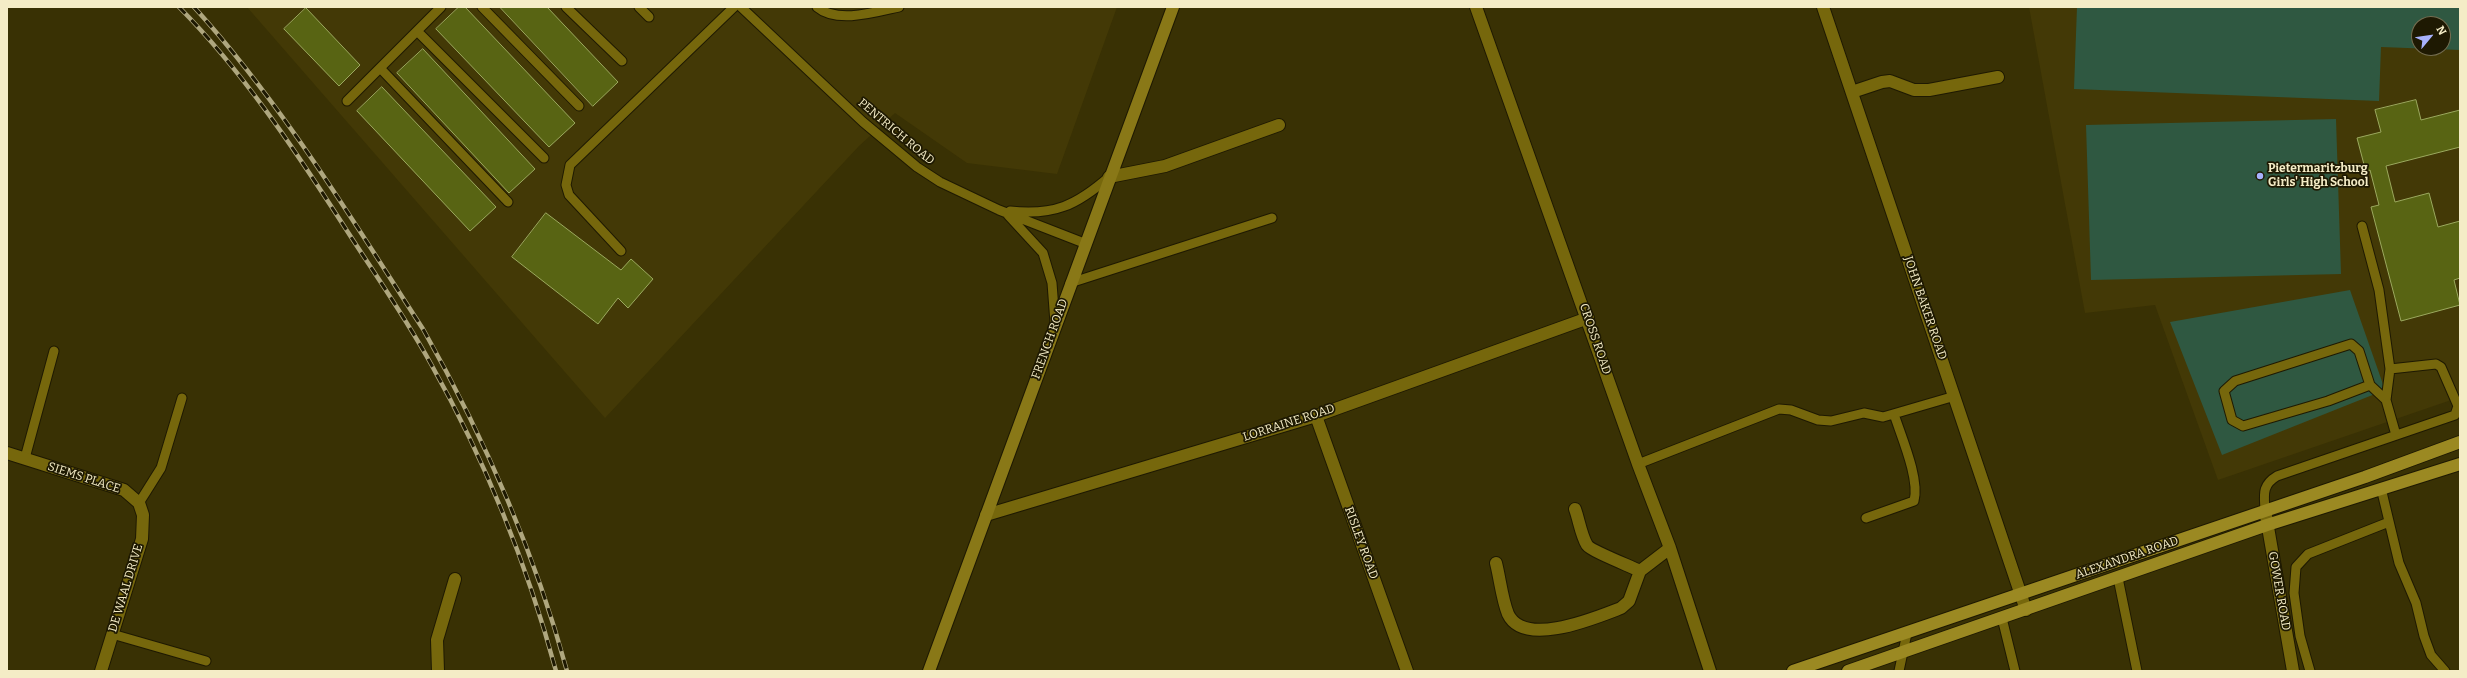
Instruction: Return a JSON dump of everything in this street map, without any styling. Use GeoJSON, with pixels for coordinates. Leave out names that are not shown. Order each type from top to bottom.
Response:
{"type":"FeatureCollection","features":[{"type":"Feature","properties":{"kind":"main road","name":"ALEXANDRA ROAD"},"geometry":{"type":"LineString","coordinates":[[1793,671],[2021,594],[2460,442]]}},
{"type":"Feature","properties":{"kind":"main road","name":"ALEXANDRA ROAD"},"geometry":{"type":"LineString","coordinates":[[1848,671],[2267,525],[2460,464]]}},
{"type":"Feature","properties":{"kind":"street","name":"FRENCH ROAD"},"geometry":{"type":"LineString","coordinates":[[929,671],[930,663],[986,515],[1084,243],[1173,7]]}},
{"type":"Feature","properties":{"kind":"street","name":"CROSS ROAD"},"geometry":{"type":"LineString","coordinates":[[1476,7],[1588,318],[1638,464],[1670,548],[1710,671]]}},
{"type":"Feature","properties":{"kind":"street","name":"JOHN BAKER ROAD"},"geometry":{"type":"LineString","coordinates":[[1823,7],[2026,610]]}},
{"type":"Feature","properties":{"kind":"street"},"geometry":{"type":"LineString","coordinates":[[1852,92],[1882,82],[1890,81],[1914,90],[1929,90],[1998,77]]}},
{"type":"Feature","properties":{"kind":"street"},"geometry":{"type":"LineString","coordinates":[[1110,177],[1165,166],[1279,125]]}},
{"type":"Feature","properties":{"kind":"street","name":"LORRAINE ROAD"},"geometry":{"type":"LineString","coordinates":[[986,515],[1316,416],[1588,318]]}},
{"type":"Feature","properties":{"kind":"street","name":"RISLEY ROAD"},"geometry":{"type":"LineString","coordinates":[[1316,416],[1407,671]]}},
{"type":"Feature","properties":{"kind":"street","name":"SIEMS PLACE"},"geometry":{"type":"LineString","coordinates":[[7,453],[124,490],[139,503]]}},
{"type":"Feature","properties":{"kind":"street","name":"DE WAAL DRIVE"},"geometry":{"type":"LineString","coordinates":[[101,671],[142,539],[143,515],[139,503]]}},
{"type":"Feature","properties":{"kind":"street"},"geometry":{"type":"LineString","coordinates":[[1575,509],[1587,545],[1593,551],[1613,557],[1640,571]]}},
{"type":"Feature","properties":{"kind":"street","name":"GOWER ROAD"},"geometry":{"type":"LineString","coordinates":[[2265,510],[2293,671]]}},
{"type":"Feature","properties":{"kind":"street"},"geometry":{"type":"LineString","coordinates":[[1496,563],[1508,614],[1520,627],[1528,630],[1553,629],[1621,608],[1629,601],[1640,571],[1670,548]]}},
{"type":"Feature","properties":{"kind":"street"},"geometry":{"type":"LineString","coordinates":[[438,671],[436,656],[437,640],[455,579]]}},
{"type":"Feature","properties":{"kind":"lane"},"geometry":{"type":"LineString","coordinates":[[347,101],[441,7]]}},
{"type":"Feature","properties":{"kind":"lane"},"geometry":{"type":"LineString","coordinates":[[482,7],[579,106]]}},
{"type":"Feature","properties":{"kind":"lane"},"geometry":{"type":"LineString","coordinates":[[566,7],[622,60]]}},
{"type":"Feature","properties":{"kind":"lane"},"geometry":{"type":"LineString","coordinates":[[639,7],[650,17]]}},
{"type":"Feature","properties":{"kind":"lane"},"geometry":{"type":"LineString","coordinates":[[621,251],[570,195],[566,185],[570,165],[734,7]]}},
{"type":"Feature","properties":{"kind":"lane","name":"PENTRICH ROAD"},"geometry":{"type":"LineString","coordinates":[[741,7],[863,122],[911,162],[940,182],[1002,212],[1084,243]]}},
{"type":"Feature","properties":{"kind":"lane"},"geometry":{"type":"LineString","coordinates":[[817,7],[837,16],[875,9],[899,7]]}},
{"type":"Feature","properties":{"kind":"lane"},"geometry":{"type":"LineString","coordinates":[[417,31],[544,158]]}},
{"type":"Feature","properties":{"kind":"lane"},"geometry":{"type":"LineString","coordinates":[[380,68],[508,202]]}},
{"type":"Feature","properties":{"kind":"lane"},"geometry":{"type":"LineString","coordinates":[[1002,212],[1042,213],[1059,209],[1090,194],[1110,177]]}},
{"type":"Feature","properties":{"kind":"lane"},"geometry":{"type":"LineString","coordinates":[[1002,212],[1043,253],[1052,283],[1055,326]]}},
{"type":"Feature","properties":{"kind":"lane"},"geometry":{"type":"LineString","coordinates":[[1070,283],[1272,218]]}},
{"type":"Feature","properties":{"kind":"lane"},"geometry":{"type":"LineString","coordinates":[[2362,226],[2379,290],[2390,369],[2386,400],[2396,435]]}},
{"type":"Feature","properties":{"kind":"lane"},"geometry":{"type":"LineString","coordinates":[[2370,385],[2328,401],[2244,426],[2232,420],[2224,391],[2235,381],[2351,344],[2359,351],[2370,385],[2386,400]]}},
{"type":"Feature","properties":{"kind":"lane"},"geometry":{"type":"LineString","coordinates":[[25,458],[54,351]]}},
{"type":"Feature","properties":{"kind":"lane"},"geometry":{"type":"LineString","coordinates":[[2265,510],[2264,488],[2269,481],[2277,476],[2455,415],[2458,406],[2441,367],[2436,364],[2390,369]]}},
{"type":"Feature","properties":{"kind":"lane"},"geometry":{"type":"LineString","coordinates":[[1638,464],[1779,409],[1791,410],[1818,420],[1832,421],[1864,413],[1883,417],[1955,396]]}},
{"type":"Feature","properties":{"kind":"lane"},"geometry":{"type":"LineString","coordinates":[[139,503],[161,468],[182,398]]}},
{"type":"Feature","properties":{"kind":"lane"},"geometry":{"type":"LineString","coordinates":[[1866,518],[1914,501],[1916,494],[1913,474],[1894,414]]}},
{"type":"Feature","properties":{"kind":"lane"},"geometry":{"type":"LineString","coordinates":[[2381,488],[2398,563],[2416,603],[2431,655],[2446,671]]}},
{"type":"Feature","properties":{"kind":"lane"},"geometry":{"type":"LineString","coordinates":[[2310,671],[2300,636],[2294,593],[2296,567],[2308,554],[2389,522]]}},
{"type":"Feature","properties":{"kind":"lane"},"geometry":{"type":"LineString","coordinates":[[2118,578],[2137,671]]}},
{"type":"Feature","properties":{"kind":"lane"},"geometry":{"type":"LineString","coordinates":[[2002,618],[2015,671]]}},
{"type":"Feature","properties":{"kind":"lane"},"geometry":{"type":"LineString","coordinates":[[1899,671],[1907,633]]}},
{"type":"Feature","properties":{"kind":"lane"},"geometry":{"type":"LineString","coordinates":[[112,634],[206,661]]}},
{"type":"Feature","properties":{"kind":"shaded area"},"geometry":{"type":"Polygon","coordinates":[[[247,7],[1117,7],[1057,174],[967,163],[895,113],[859,146],[605,418],[247,7]]]}},
{"type":"Feature","properties":{"kind":"shaded area","name":"Pietermaritzburg Girls' High School"},"geometry":{"type":"Polygon","coordinates":[[[2029,7],[2460,7],[2460,397],[2218,480],[2155,305],[2085,313],[2029,7]]]}},
{"type":"Feature","properties":{"kind":"green space"},"geometry":{"type":"Polygon","coordinates":[[[2077,7],[2460,7],[2460,50],[2451,50],[2451,16],[2411,16],[2411,48],[2381,47],[2379,101],[2074,89],[2077,7]]]}},
{"type":"Feature","properties":{"kind":"green space"},"geometry":{"type":"Polygon","coordinates":[[[2336,119],[2341,274],[2091,280],[2086,125],[2336,119]]]}},
{"type":"Feature","properties":{"kind":"green space"},"geometry":{"type":"Polygon","coordinates":[[[2350,290],[2385,390],[2222,455],[2170,322],[2350,290]]]}},
{"type":"Feature","properties":{"kind":"building"},"geometry":{"type":"Polygon","coordinates":[[[459,7],[465,7],[575,123],[549,147],[436,29],[459,7]]]}},
{"type":"Feature","properties":{"kind":"building"},"geometry":{"type":"Polygon","coordinates":[[[500,7],[547,7],[618,82],[593,106],[500,7]]]}},
{"type":"Feature","properties":{"kind":"building"},"geometry":{"type":"Polygon","coordinates":[[[306,8],[360,65],[339,86],[284,29],[306,8]]]}},
{"type":"Feature","properties":{"kind":"building"},"geometry":{"type":"Polygon","coordinates":[[[423,49],[535,169],[509,193],[397,73],[423,49]]]}},
{"type":"Feature","properties":{"kind":"building"},"geometry":{"type":"Polygon","coordinates":[[[382,87],[496,207],[470,231],[357,111],[382,87]]]}},
{"type":"Feature","properties":{"kind":"building"},"geometry":{"type":"Polygon","coordinates":[[[2416,100],[2421,120],[2460,110],[2460,147],[2386,166],[2395,202],[2429,193],[2438,227],[2460,221],[2460,278],[2454,280],[2460,305],[2401,321],[2371,207],[2379,205],[2370,170],[2366,172],[2357,138],[2381,132],[2375,110],[2416,100]]]}},
{"type":"Feature","properties":{"kind":"building"},"geometry":{"type":"Polygon","coordinates":[[[546,213],[621,270],[631,259],[653,279],[628,308],[618,298],[598,324],[512,257],[546,213]]]}},
{"type":"Feature","properties":{"kind":"railway"},"geometry":{"type":"LineString","coordinates":[[179,7],[225,57],[286,138],[388,293],[431,364],[469,437],[503,513],[532,591],[556,671]]}},
{"type":"Feature","properties":{"kind":"railway"},"geometry":{"type":"LineString","coordinates":[[194,7],[226,44],[287,123],[315,163],[423,329],[467,411],[506,495],[539,582],[567,671]]}},
{"type":"Feature","properties":{"kind":"place","name":"Pietermaritzburg Girls' High School"},"geometry":{"type":"Point","coordinates":[2260,176]}}]}
